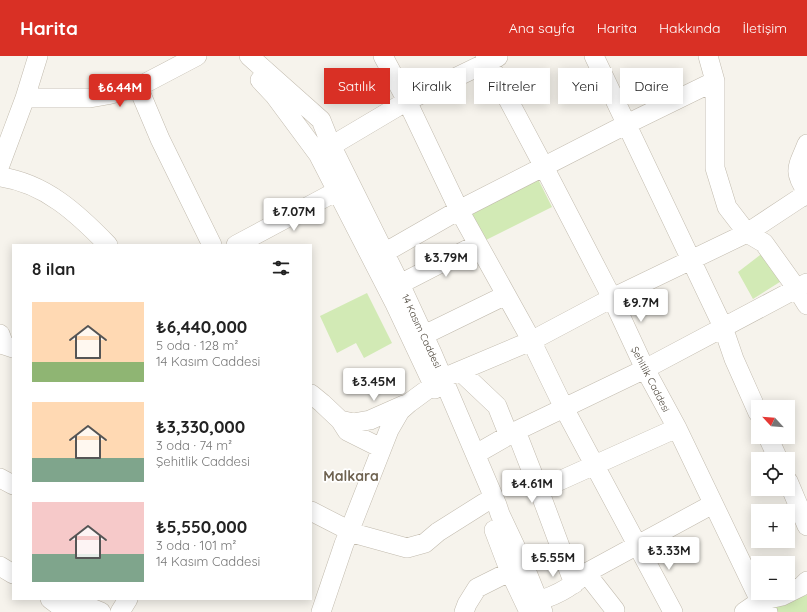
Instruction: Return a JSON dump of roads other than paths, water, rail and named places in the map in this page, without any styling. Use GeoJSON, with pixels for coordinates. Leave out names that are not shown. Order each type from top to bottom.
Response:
{"type":"FeatureCollection","features":[{"type":"Feature","properties":{"kind":"street"},"geometry":{"type":"LineString","coordinates":[[0,165],[25,98],[38,56]]}},
{"type":"Feature","properties":{"kind":"street"},"geometry":{"type":"LineString","coordinates":[[25,98],[90,98],[107,95],[138,87],[197,56]]}},
{"type":"Feature","properties":{"kind":"street","name":"14 Kasım Caddesi"},"geometry":{"type":"LineString","coordinates":[[236,56],[325,150],[384,253],[424,335],[438,382],[484,504],[517,568]]}},
{"type":"Feature","properties":{"kind":"street","name":"14 Kasım Caddesi"},"geometry":{"type":"LineString","coordinates":[[249,56],[321,120],[325,150],[337,191],[395,304],[476,454],[497,504],[530,608]]}},
{"type":"Feature","properties":{"kind":"street"},"geometry":{"type":"LineString","coordinates":[[383,56],[398,84]]}},
{"type":"Feature","properties":{"kind":"street"},"geometry":{"type":"LineString","coordinates":[[594,56],[723,327],[734,359],[752,400]]}},
{"type":"Feature","properties":{"kind":"street"},"geometry":{"type":"LineString","coordinates":[[708,56],[715,81],[715,168],[727,207],[747,233],[764,243],[802,286],[807,305]]}},
{"type":"Feature","properties":{"kind":"street"},"geometry":{"type":"LineString","coordinates":[[466,70],[490,58]]}},
{"type":"Feature","properties":{"kind":"street","name":"Şehitlik Caddesi"},"geometry":{"type":"LineString","coordinates":[[490,58],[544,167],[612,298],[645,369],[677,428],[764,607]]}},
{"type":"Feature","properties":{"kind":"street"},"geometry":{"type":"LineString","coordinates":[[384,253],[459,210],[627,124],[715,81]]}},
{"type":"Feature","properties":{"kind":"street"},"geometry":{"type":"LineString","coordinates":[[138,87],[160,139],[212,244]]}},
{"type":"Feature","properties":{"kind":"street"},"geometry":{"type":"LineString","coordinates":[[325,150],[402,104]]}},
{"type":"Feature","properties":{"kind":"street"},"geometry":{"type":"LineString","coordinates":[[408,104],[459,210],[531,340],[564,408],[596,465],[673,612]]}},
{"type":"Feature","properties":{"kind":"street"},"geometry":{"type":"LineString","coordinates":[[807,144],[797,171],[798,180],[807,192]]}},
{"type":"Feature","properties":{"kind":"street"},"geometry":{"type":"LineString","coordinates":[[0,178],[11,179],[32,185],[60,201],[107,244]]}},
{"type":"Feature","properties":{"kind":"street"},"geometry":{"type":"LineString","coordinates":[[238,244],[337,191]]}},
{"type":"Feature","properties":{"kind":"street"},"geometry":{"type":"LineString","coordinates":[[340,420],[354,423],[370,420],[387,414],[409,403],[438,382],[531,340],[612,298],[747,233],[800,198],[807,195]]}},
{"type":"Feature","properties":{"kind":"street"},"geometry":{"type":"LineString","coordinates":[[400,284],[478,244]]}},
{"type":"Feature","properties":{"kind":"street"},"geometry":{"type":"LineString","coordinates":[[476,454],[512,433],[645,369],[802,286]]}},
{"type":"Feature","properties":{"kind":"street"},"geometry":{"type":"LineString","coordinates":[[424,335],[506,295]]}},
{"type":"Feature","properties":{"kind":"street"},"geometry":{"type":"LineString","coordinates":[[460,371],[497,406],[512,433],[580,578],[615,610]]}},
{"type":"Feature","properties":{"kind":"street"},"geometry":{"type":"LineString","coordinates":[[312,395],[340,420],[348,430],[381,448]]}},
{"type":"Feature","properties":{"kind":"street"},"geometry":{"type":"LineString","coordinates":[[321,612],[344,544],[350,532],[381,448],[396,417],[409,403]]}},
{"type":"Feature","properties":{"kind":"street"},"geometry":{"type":"LineString","coordinates":[[539,490],[677,428]]}},
{"type":"Feature","properties":{"kind":"street"},"geometry":{"type":"LineString","coordinates":[[794,496],[807,526]]}},
{"type":"Feature","properties":{"kind":"street"},"geometry":{"type":"LineString","coordinates":[[312,512],[350,532],[407,548],[425,543],[438,532],[484,504]]}},
{"type":"Feature","properties":{"kind":"street"},"geometry":{"type":"LineString","coordinates":[[530,608],[557,594],[580,578],[638,545],[713,504]]}},
{"type":"Feature","properties":{"kind":"street"},"geometry":{"type":"LineString","coordinates":[[0,566],[12,573]]}},
{"type":"Feature","properties":{"kind":"street"},"geometry":{"type":"LineString","coordinates":[[464,612],[477,588],[517,568]]}},
{"type":"Feature","properties":{"kind":"street"},"geometry":{"type":"LineString","coordinates":[[795,590],[807,581]]}},
{"type":"Feature","properties":{"kind":"street"},"geometry":{"type":"LineString","coordinates":[[53,600],[101,612]]}},
{"type":"Feature","properties":{"kind":"street"},"geometry":{"type":"LineString","coordinates":[[120,612],[127,600]]}},
{"type":"Feature","properties":{"kind":"street"},"geometry":{"type":"LineString","coordinates":[[744,612],[764,607],[775,600]]}},
{"type":"Feature","properties":{"kind":"district","name":"Malkara"},"geometry":{"type":"Point","coordinates":[351,476]}}]}
